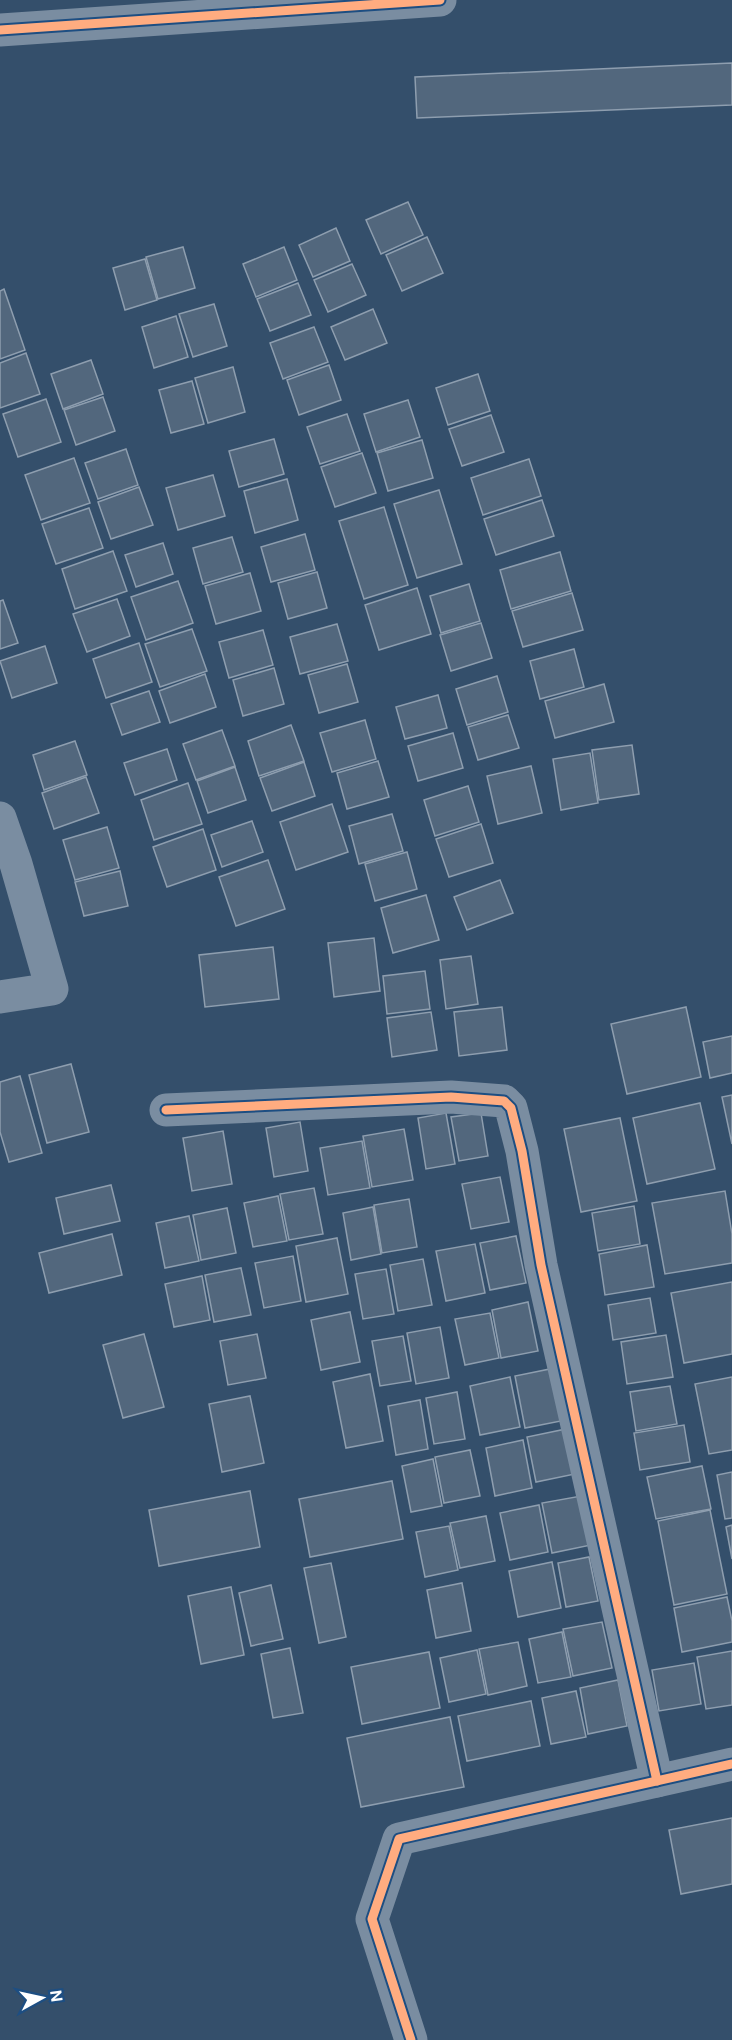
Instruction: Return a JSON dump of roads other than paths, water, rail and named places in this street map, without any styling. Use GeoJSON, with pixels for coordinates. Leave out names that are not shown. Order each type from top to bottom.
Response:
{"type":"FeatureCollection","features":[{"type":"Feature","properties":{"kind":"street"},"geometry":{"type":"LineString","coordinates":[[0,30],[440,0]]}},
{"type":"Feature","properties":{"kind":"street"},"geometry":{"type":"LineString","coordinates":[[0,818],[16,864],[52,989],[0,997]]}},
{"type":"Feature","properties":{"kind":"street"},"geometry":{"type":"LineString","coordinates":[[166,1110],[451,1097],[504,1101],[511,1108],[522,1151],[541,1265],[657,1781]]}},
{"type":"Feature","properties":{"kind":"street"},"geometry":{"type":"LineString","coordinates":[[411,2040],[372,1919],[399,1839],[732,1764]]}}]}
